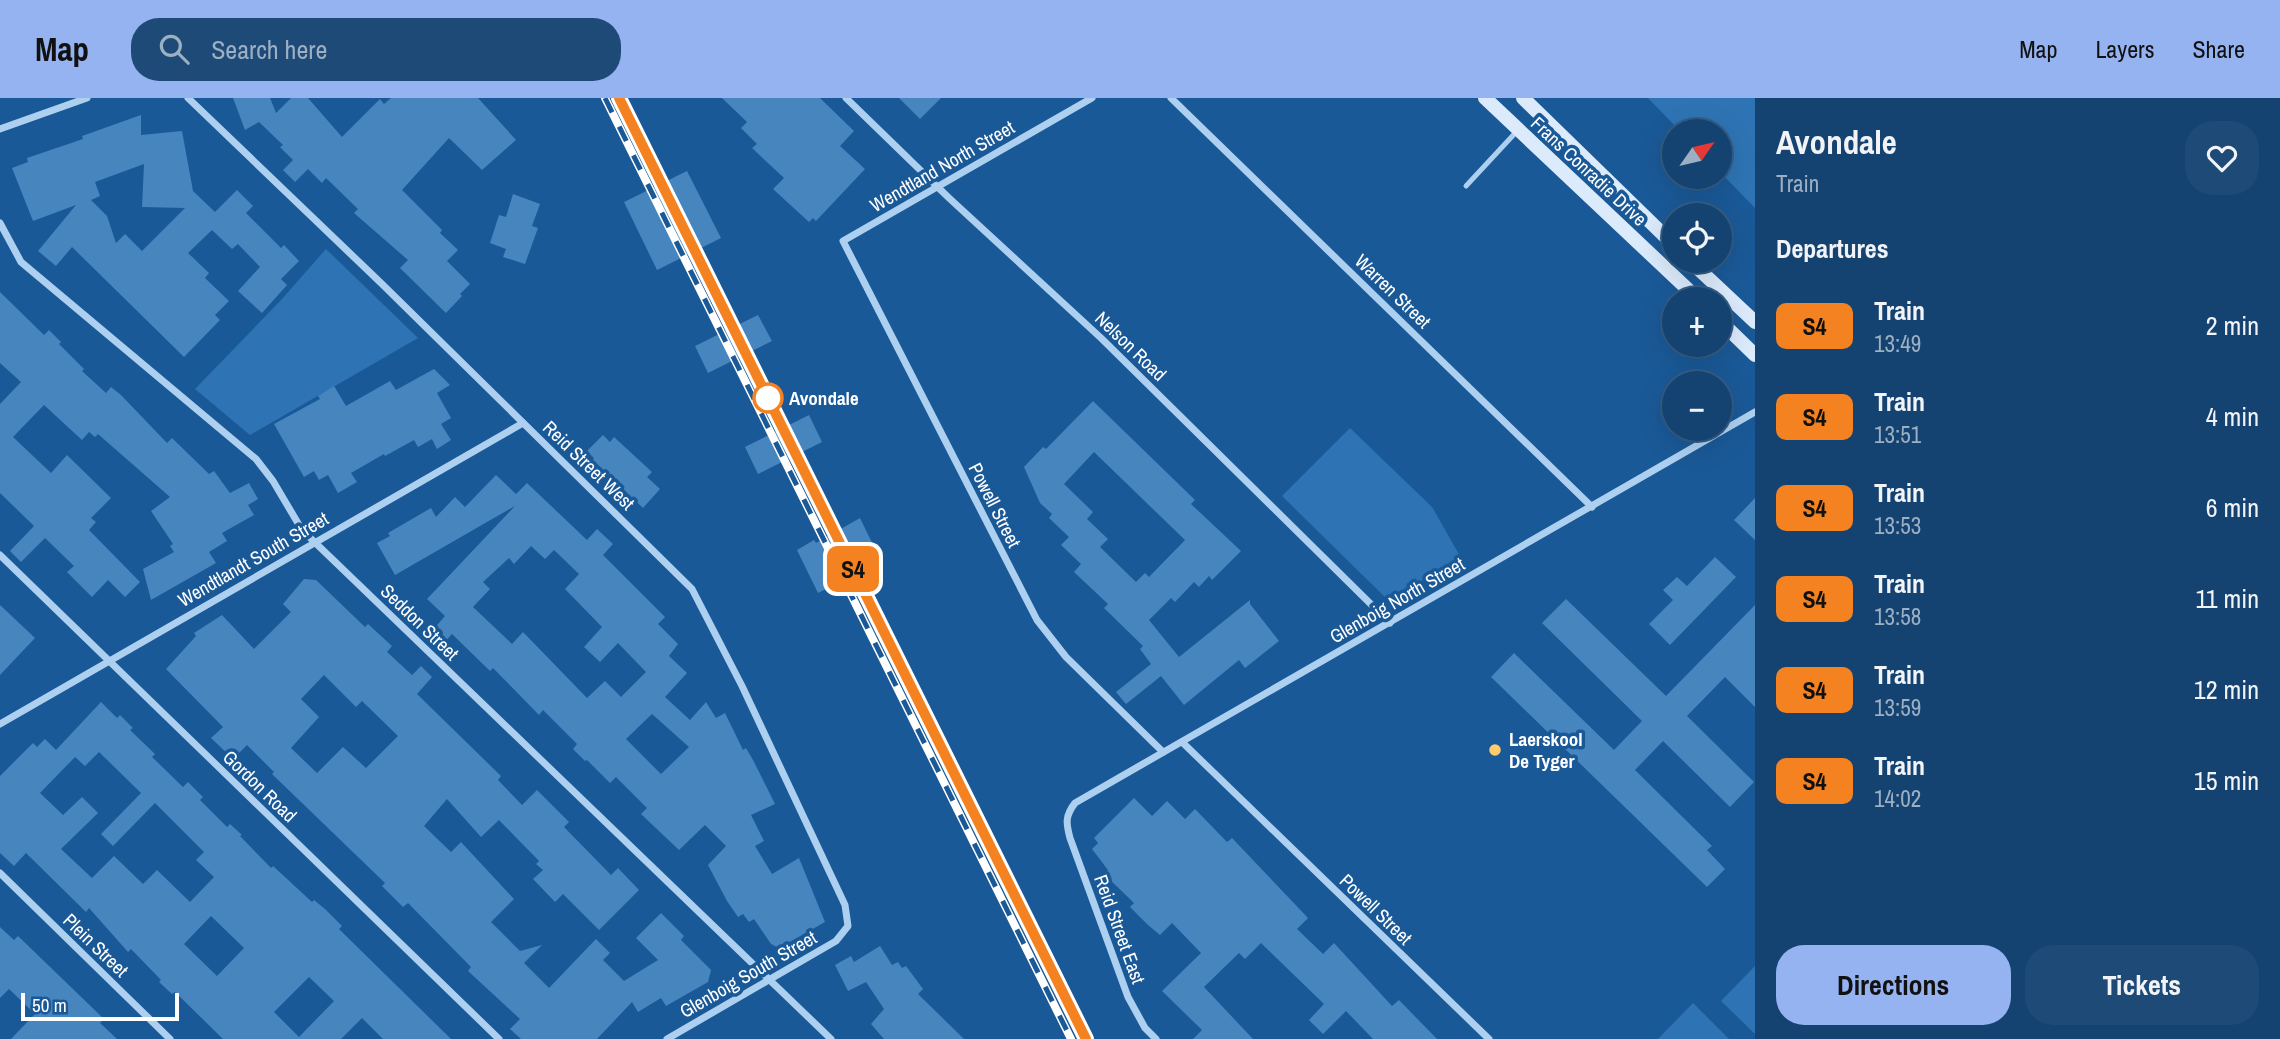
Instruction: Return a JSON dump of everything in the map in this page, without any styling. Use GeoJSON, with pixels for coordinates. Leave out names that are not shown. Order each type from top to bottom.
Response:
{"type":"FeatureCollection","features":[{"type":"Feature","properties":{"kind":"main road","name":"Frans Conradie Drive"},"geometry":{"type":"LineString","coordinates":[[1485,98],[1685,287]]}},
{"type":"Feature","properties":{"kind":"main road","name":"Frans Conradie Drive"},"geometry":{"type":"LineString","coordinates":[[1522,98],[1662,233]]}},
{"type":"Feature","properties":{"kind":"main road"},"geometry":{"type":"LineString","coordinates":[[1703,273],[1755,323]]}},
{"type":"Feature","properties":{"kind":"main road"},"geometry":{"type":"LineString","coordinates":[[1732,333],[1755,355]]}},
{"type":"Feature","properties":{"kind":"street"},"geometry":{"type":"LineString","coordinates":[[0,129],[87,98]]}},
{"type":"Feature","properties":{"kind":"street","name":"Reid Street West"},"geometry":{"type":"LineString","coordinates":[[188,98],[692,589],[742,686],[845,905],[848,926],[844,934]]}},
{"type":"Feature","properties":{"kind":"street","name":"Nelson Road"},"geometry":{"type":"LineString","coordinates":[[846,98],[1101,338],[1390,623]]}},
{"type":"Feature","properties":{"kind":"street","name":"Wendtland North Street"},"geometry":{"type":"LineString","coordinates":[[843,241],[1092,98]]}},
{"type":"Feature","properties":{"kind":"street","name":"Warren Street"},"geometry":{"type":"LineString","coordinates":[[1171,98],[1592,506]]}},
{"type":"Feature","properties":{"kind":"street","name":"Seddon Street"},"geometry":{"type":"LineString","coordinates":[[0,223],[21,262],[257,459],[302,530],[831,1039]]}},
{"type":"Feature","properties":{"kind":"street","name":"Powell Street"},"geometry":{"type":"LineString","coordinates":[[843,241],[1037,620],[1066,657],[1163,752]]}},
{"type":"Feature","properties":{"kind":"street","name":"Glenboig North Street"},"geometry":{"type":"LineString","coordinates":[[1066,823],[1068,813],[1075,803],[1755,412]]}},
{"type":"Feature","properties":{"kind":"street","name":"Wendtlandt South Street"},"geometry":{"type":"LineString","coordinates":[[0,724],[523,423]]}},
{"type":"Feature","properties":{"kind":"street","name":"Gordon Road"},"geometry":{"type":"LineString","coordinates":[[0,555],[499,1039]]}},
{"type":"Feature","properties":{"kind":"street","name":"Powell Street"},"geometry":{"type":"LineString","coordinates":[[1182,742],[1489,1039]]}},
{"type":"Feature","properties":{"kind":"street","name":"Reid Street East"},"geometry":{"type":"LineString","coordinates":[[1066,823],[1128,997],[1145,1028],[1156,1039]]}},
{"type":"Feature","properties":{"kind":"street","name":"Plein Street"},"geometry":{"type":"LineString","coordinates":[[0,873],[170,1039]]}},
{"type":"Feature","properties":{"kind":"street","name":"Glenboig South Street"},"geometry":{"type":"LineString","coordinates":[[667,1039],[844,934]]}},
{"type":"Feature","properties":{"kind":"lane"},"geometry":{"type":"LineString","coordinates":[[1466,187],[1518,130]]}},
{"type":"Feature","properties":{"kind":"shaded area"},"geometry":{"type":"Polygon","coordinates":[[[1648,98],[1755,98],[1755,208],[1732,184],[1732,119],[1668,119],[1648,98]]]}},
{"type":"Feature","properties":{"kind":"shaded area"},"geometry":{"type":"Polygon","coordinates":[[[326,249],[418,338],[250,435],[195,389],[326,249]]]}},
{"type":"Feature","properties":{"kind":"shaded area"},"geometry":{"type":"Polygon","coordinates":[[[1350,428],[1432,507],[1460,556],[1390,602],[1282,496],[1350,428]]]}},
{"type":"Feature","properties":{"kind":"shaded area"},"geometry":{"type":"Polygon","coordinates":[[[1755,966],[1755,1034],[1721,1001],[1755,966]]]}},
{"type":"Feature","properties":{"kind":"shaded area"},"geometry":{"type":"Polygon","coordinates":[[[1693,1003],[1729,1039],[1658,1039],[1693,1003]]]}},
{"type":"Feature","properties":{"kind":"building"},"geometry":{"type":"Polygon","coordinates":[[[233,98],[270,98],[276,113],[291,98],[308,98],[342,137],[380,99],[384,104],[391,98],[478,98],[516,140],[482,170],[449,138],[402,190],[458,250],[447,261],[470,284],[460,294],[462,296],[446,313],[400,268],[408,260],[354,213],[358,209],[326,178],[322,183],[308,169],[295,182],[283,170],[293,160],[280,147],[283,145],[259,122],[245,130],[233,98]]]}},
{"type":"Feature","properties":{"kind":"building"},"geometry":{"type":"Polygon","coordinates":[[[722,98],[820,98],[854,131],[840,146],[865,169],[816,221],[813,218],[809,222],[773,189],[784,178],[752,148],[757,144],[741,128],[747,122],[722,98]]]}},
{"type":"Feature","properties":{"kind":"building"},"geometry":{"type":"Polygon","coordinates":[[[899,98],[941,98],[920,119],[899,98]]]}},
{"type":"Feature","properties":{"kind":"building"},"geometry":{"type":"Polygon","coordinates":[[[141,115],[141,135],[182,131],[193,191],[215,212],[237,190],[253,206],[246,213],[281,248],[284,245],[299,261],[281,279],[287,285],[262,313],[238,291],[260,267],[238,244],[232,249],[212,230],[188,253],[209,273],[205,278],[229,301],[215,315],[220,320],[184,357],[72,247],[56,266],[38,251],[76,205],[33,221],[12,168],[28,162],[27,158],[83,139],[82,136],[141,115]],[[144,164],[95,182],[100,196],[91,200],[107,216],[116,243],[125,234],[142,251],[185,208],[142,207],[144,164]]]}},
{"type":"Feature","properties":{"kind":"building"},"geometry":{"type":"Polygon","coordinates":[[[687,171],[721,238],[657,270],[624,202],[687,171]]]}},
{"type":"Feature","properties":{"kind":"building"},"geometry":{"type":"Polygon","coordinates":[[[513,194],[540,204],[532,226],[538,228],[525,264],[503,257],[506,249],[490,243],[499,215],[506,217],[513,194]]]}},
{"type":"Feature","properties":{"kind":"building"},"geometry":{"type":"Polygon","coordinates":[[[0,292],[44,335],[49,330],[84,369],[82,371],[106,393],[111,387],[121,395],[167,443],[172,438],[209,474],[214,471],[230,493],[249,483],[258,499],[248,505],[254,515],[222,533],[227,541],[209,552],[216,563],[151,600],[143,569],[174,552],[170,546],[173,544],[151,511],[170,497],[98,434],[95,437],[89,432],[82,440],[44,405],[13,437],[51,473],[67,455],[111,498],[91,518],[96,522],[89,530],[140,582],[125,597],[108,580],[92,597],[67,572],[74,566],[45,538],[21,562],[10,551],[34,526],[0,493],[0,404],[21,382],[0,363],[0,292]]]}},
{"type":"Feature","properties":{"kind":"building"},"geometry":{"type":"Polygon","coordinates":[[[758,315],[772,341],[708,373],[695,346],[758,315]]]}},
{"type":"Feature","properties":{"kind":"building"},"geometry":{"type":"Polygon","coordinates":[[[434,369],[450,385],[437,393],[451,418],[441,424],[451,440],[437,449],[432,439],[418,447],[414,440],[385,456],[384,454],[351,473],[357,482],[338,493],[328,475],[319,480],[314,471],[304,477],[274,424],[320,399],[318,396],[334,386],[346,406],[390,381],[396,390],[434,369]]]}},
{"type":"Feature","properties":{"kind":"building"},"geometry":{"type":"Polygon","coordinates":[[[1093,401],[1195,500],[1191,504],[1241,551],[1212,580],[1209,576],[1199,587],[1194,582],[1175,602],[1171,598],[1149,620],[1179,657],[1250,600],[1250,604],[1279,641],[1245,668],[1239,660],[1184,705],[1161,676],[1126,704],[1116,692],[1151,664],[1140,649],[1143,646],[1104,608],[1108,604],[1074,572],[1081,564],[1061,545],[1069,537],[1049,518],[1052,514],[1040,503],[1024,467],[1043,447],[1046,449],[1093,401]],[[1094,452],[1064,484],[1093,512],[1087,519],[1108,539],[1100,547],[1136,582],[1145,573],[1149,577],[1185,540],[1094,452]]]}},
{"type":"Feature","properties":{"kind":"building"},"geometry":{"type":"Polygon","coordinates":[[[809,415],[822,442],[758,474],[745,447],[809,415]]]}},
{"type":"Feature","properties":{"kind":"building"},"geometry":{"type":"Polygon","coordinates":[[[603,435],[610,442],[614,437],[652,472],[647,477],[660,489],[643,508],[587,451],[603,435]]]}},
{"type":"Feature","properties":{"kind":"building"},"geometry":{"type":"Polygon","coordinates":[[[496,475],[516,494],[527,483],[587,540],[597,529],[613,544],[603,555],[665,617],[658,624],[678,644],[669,656],[687,673],[665,697],[690,720],[706,702],[716,718],[725,713],[775,804],[751,815],[764,841],[755,846],[772,874],[799,858],[825,922],[779,948],[771,944],[754,919],[749,922],[743,914],[738,917],[727,901],[708,865],[726,846],[705,825],[679,850],[641,814],[647,808],[616,777],[610,783],[585,761],[573,749],[577,744],[543,710],[539,715],[493,668],[490,671],[452,634],[443,644],[431,632],[445,616],[427,599],[515,506],[395,575],[377,543],[390,536],[388,533],[431,508],[436,517],[455,497],[465,507],[496,475]],[[531,546],[514,564],[509,558],[483,582],[490,589],[473,607],[512,644],[523,632],[587,698],[605,681],[621,697],[646,672],[618,643],[600,662],[584,647],[602,627],[565,589],[579,574],[554,550],[545,559],[531,546]],[[652,714],[626,739],[661,774],[689,747],[652,714]]]}},
{"type":"Feature","properties":{"kind":"building"},"geometry":{"type":"Polygon","coordinates":[[[1755,498],[1755,540],[1734,520],[1755,498]]]}},
{"type":"Feature","properties":{"kind":"building"},"geometry":{"type":"Polygon","coordinates":[[[860,518],[881,561],[818,593],[797,550],[814,540],[816,543],[860,518]]]}},
{"type":"Feature","properties":{"kind":"building"},"geometry":{"type":"Polygon","coordinates":[[[1715,557],[1736,577],[1670,645],[1649,624],[1673,600],[1663,590],[1677,577],[1687,586],[1715,557]]]}},
{"type":"Feature","properties":{"kind":"building"},"geometry":{"type":"Polygon","coordinates":[[[304,579],[316,580],[365,627],[368,624],[392,646],[387,652],[412,675],[421,666],[432,677],[417,694],[501,776],[498,780],[522,805],[537,790],[569,822],[564,827],[611,875],[618,868],[639,890],[599,930],[563,894],[555,902],[533,879],[543,870],[536,864],[539,861],[499,820],[481,837],[447,799],[424,826],[451,852],[461,842],[514,899],[491,922],[520,951],[542,945],[524,963],[549,988],[596,939],[610,953],[603,960],[624,981],[658,960],[636,938],[661,913],[684,936],[681,940],[711,970],[708,982],[666,1006],[661,998],[638,1012],[632,1002],[597,1039],[521,1039],[510,1029],[520,1019],[468,971],[471,967],[408,903],[403,907],[382,886],[385,883],[272,774],[274,772],[247,745],[233,759],[211,738],[223,727],[166,669],[196,636],[194,633],[222,615],[254,649],[291,612],[283,604],[304,579]],[[324,675],[301,699],[319,717],[291,748],[317,773],[343,747],[366,768],[398,736],[362,701],[356,707],[324,675]]]}},
{"type":"Feature","properties":{"kind":"building"},"geometry":{"type":"Polygon","coordinates":[[[1566,599],[1666,696],[1755,605],[1755,707],[1725,677],[1687,716],[1754,782],[1730,807],[1663,741],[1635,770],[1712,846],[1707,850],[1725,869],[1707,887],[1491,677],[1514,653],[1614,750],[1642,721],[1542,623],[1566,599]]]}},
{"type":"Feature","properties":{"kind":"building"},"geometry":{"type":"Polygon","coordinates":[[[0,605],[35,638],[0,675],[0,605]]]}},
{"type":"Feature","properties":{"kind":"building"},"geometry":{"type":"Polygon","coordinates":[[[101,702],[117,718],[120,715],[133,728],[130,730],[155,754],[152,757],[183,787],[188,782],[203,797],[200,800],[227,827],[230,824],[242,835],[240,836],[271,868],[273,866],[312,902],[314,900],[325,909],[342,926],[339,929],[451,1039],[383,1039],[362,1018],[341,1039],[223,1039],[175,992],[172,994],[159,982],[161,980],[131,949],[128,952],[89,908],[86,912],[26,853],[14,866],[0,853],[0,776],[33,743],[37,747],[45,739],[56,750],[101,702]],[[99,752],[85,766],[75,757],[40,793],[63,815],[82,797],[98,813],[61,849],[92,878],[114,856],[143,884],[157,870],[190,902],[214,877],[196,860],[204,852],[155,803],[113,846],[101,834],[141,793],[99,752]],[[211,916],[184,944],[217,976],[244,948],[211,916]],[[309,977],[274,1012],[299,1037],[334,1001],[309,977]]]}},
{"type":"Feature","properties":{"kind":"building"},"geometry":{"type":"Polygon","coordinates":[[[1134,798],[1152,816],[1167,801],[1185,819],[1195,809],[1227,842],[1232,838],[1308,918],[1297,929],[1323,954],[1334,943],[1392,1006],[1399,1000],[1437,1039],[1373,1039],[1346,1011],[1323,1034],[1309,1020],[1324,1004],[1261,943],[1245,959],[1239,953],[1204,987],[1253,1039],[1193,1039],[1202,1030],[1162,991],[1201,953],[1172,923],[1160,935],[1148,925],[1130,907],[1134,903],[1104,874],[1108,870],[1092,849],[1098,843],[1094,838],[1134,798]]]}},
{"type":"Feature","properties":{"kind":"building"},"geometry":{"type":"Polygon","coordinates":[[[0,927],[14,940],[18,936],[104,1019],[100,1023],[117,1039],[11,1039],[35,1014],[9,989],[0,998],[0,927]]]}},
{"type":"Feature","properties":{"kind":"building"},"geometry":{"type":"Polygon","coordinates":[[[880,946],[892,965],[898,962],[902,968],[906,966],[923,989],[918,994],[964,1039],[884,1039],[871,1024],[884,1009],[866,982],[848,991],[835,965],[851,956],[854,962],[880,946]]]}},
{"type":"Feature","properties":{"kind":"railway"},"geometry":{"type":"LineString","coordinates":[[605,98],[1071,1039]]}},
{"type":"Feature","properties":{"kind":"railway"},"geometry":{"type":"LineString","coordinates":[[619,98],[1086,1039]]}},
{"type":"Feature","properties":{"kind":"train","name":"S4"},"geometry":{"type":"LineString","coordinates":[[619,98],[1086,1039]]}},
{"type":"Feature","properties":{"kind":"place","name":"Avondale"},"geometry":{"type":"Point","coordinates":[768,398]}},
{"type":"Feature","properties":{"kind":"place","name":"Laerskool De Tyger"},"geometry":{"type":"Point","coordinates":[1495,750]}}]}
